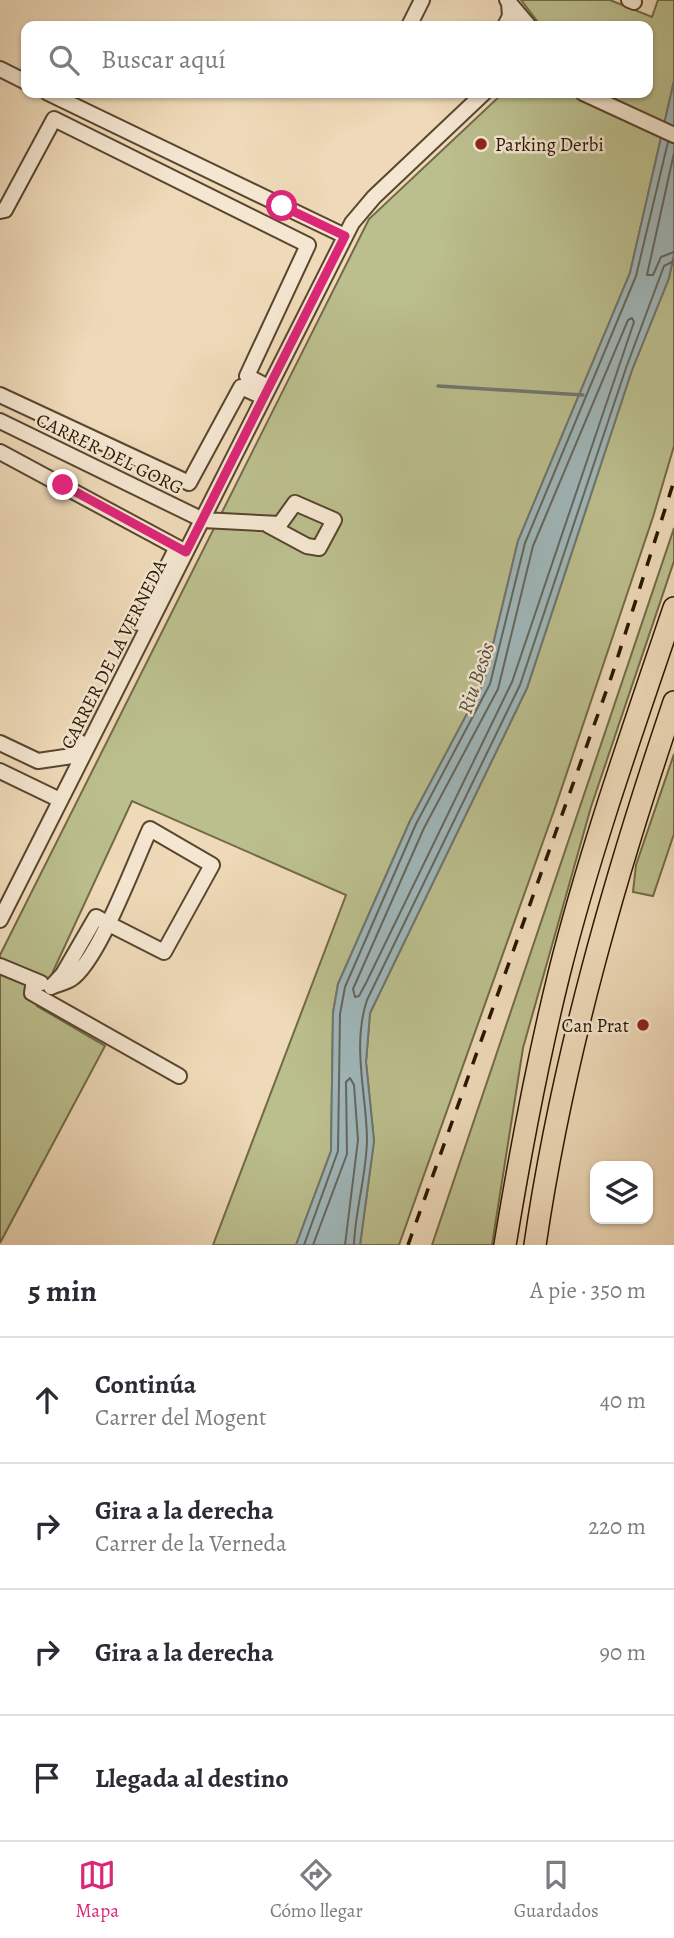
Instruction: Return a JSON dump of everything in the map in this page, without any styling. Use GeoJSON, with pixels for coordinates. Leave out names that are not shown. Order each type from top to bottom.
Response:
{"type":"FeatureCollection","features":[{"type":"Feature","properties":{"kind":"highway"},"geometry":{"type":"LineString","coordinates":[[505,1245],[523,1139],[559,974],[601,828],[674,608]]}},
{"type":"Feature","properties":{"kind":"highway"},"geometry":{"type":"LineString","coordinates":[[535,1245],[554,1139],[587,988],[617,877],[674,702]]}},
{"type":"Feature","properties":{"kind":"street"},"geometry":{"type":"LineString","coordinates":[[412,21],[422,0]]}},
{"type":"Feature","properties":{"kind":"street"},"geometry":{"type":"LineString","coordinates":[[508,2],[510,16],[508,21]]}},
{"type":"Feature","properties":{"kind":"street"},"geometry":{"type":"LineString","coordinates":[[508,2],[524,21]]}},
{"type":"Feature","properties":{"kind":"street"},"geometry":{"type":"LineString","coordinates":[[0,69],[21,80]]}},
{"type":"Feature","properties":{"kind":"street"},"geometry":{"type":"LineString","coordinates":[[58,98],[345,236]]}},
{"type":"Feature","properties":{"kind":"street","name":"CARRER DE LA VERNEDA"},"geometry":{"type":"LineString","coordinates":[[0,920],[182,550],[203,520],[345,236],[361,210],[477,98]]}},
{"type":"Feature","properties":{"kind":"street"},"geometry":{"type":"LineString","coordinates":[[593,98],[674,135]]}},
{"type":"Feature","properties":{"kind":"street"},"geometry":{"type":"LineString","coordinates":[[0,211],[5,210],[54,119],[308,245],[247,376],[266,392]]}},
{"type":"Feature","properties":{"kind":"street"},"geometry":{"type":"LineString","coordinates":[[0,395],[189,483],[241,387],[266,392]]}},
{"type":"Feature","properties":{"kind":"street","name":"CARRER DEL GORG"},"geometry":{"type":"LineString","coordinates":[[0,421],[203,520]]}},
{"type":"Feature","properties":{"kind":"street"},"geometry":{"type":"LineString","coordinates":[[0,452],[182,550],[72,756],[38,761],[0,743]]}},
{"type":"Feature","properties":{"kind":"street"},"geometry":{"type":"LineString","coordinates":[[203,520],[268,525]]}},
{"type":"Feature","properties":{"kind":"street"},"geometry":{"type":"LineString","coordinates":[[0,771],[60,800]]}},
{"type":"Feature","properties":{"kind":"street"},"geometry":{"type":"LineString","coordinates":[[0,966],[51,987],[63,974],[96,917],[107,923],[163,952],[212,865],[150,829],[107,923]]}},
{"type":"Feature","properties":{"kind":"street"},"geometry":{"type":"LineString","coordinates":[[34,980],[33,993],[179,1076]]}},
{"type":"Feature","properties":{"kind":"green space"},"geometry":{"type":"Polygon","coordinates":[[[521,0],[610,0],[652,17],[658,0],[674,0],[674,81],[630,273],[518,541],[484,682],[410,821],[338,984],[333,1013],[331,1151],[296,1245],[213,1245],[346,895],[132,801],[37,1006],[105,1046],[0,1243],[0,955],[369,219],[498,98],[653,98],[653,21],[537,21],[521,0]]]}},
{"type":"Feature","properties":{"kind":"green space"},"geometry":{"type":"Polygon","coordinates":[[[674,254],[674,446],[653,517],[555,808],[399,1245],[360,1245],[374,1141],[366,1062],[370,1013],[527,688],[632,370],[669,278],[674,254]]]}},
{"type":"Feature","properties":{"kind":"green space"},"geometry":{"type":"Polygon","coordinates":[[[674,528],[674,561],[591,807],[523,1048],[492,1245],[432,1245],[674,528]]]}},
{"type":"Feature","properties":{"kind":"green space"},"geometry":{"type":"Polygon","coordinates":[[[674,754],[674,834],[653,896],[633,892],[636,865],[674,754]]]}},
{"type":"Feature","properties":{"kind":"water"},"geometry":{"type":"Polygon","coordinates":[[[674,81],[674,254],[669,278],[632,370],[527,688],[370,1013],[366,1062],[374,1141],[360,1245],[296,1245],[331,1151],[333,1013],[338,984],[410,821],[484,682],[518,541],[630,273],[674,81]]]}},
{"type":"Feature","properties":{"kind":"waterway"},"geometry":{"type":"LineString","coordinates":[[438,386],[583,395]]}},
{"type":"Feature","properties":{"kind":"railway"},"geometry":{"type":"LineString","coordinates":[[408,1245],[612,675],[674,481]]}},
{"type":"Feature","properties":{"kind":"place","name":"Parking Derbi"},"geometry":{"type":"Point","coordinates":[481,144]}},
{"type":"Feature","properties":{"kind":"place","name":"Can Prat"},"geometry":{"type":"Point","coordinates":[643,1025]}},
{"type":"Feature","properties":{"kind":"route"},"geometry":{"type":"LineString","coordinates":[[63,485],[186,552],[345,236],[282,206]]}},
{"type":"Feature","properties":{"kind":"water label","name":"Riu Besòs"},"geometry":{"type":"Point","coordinates":[476,678]}}]}
